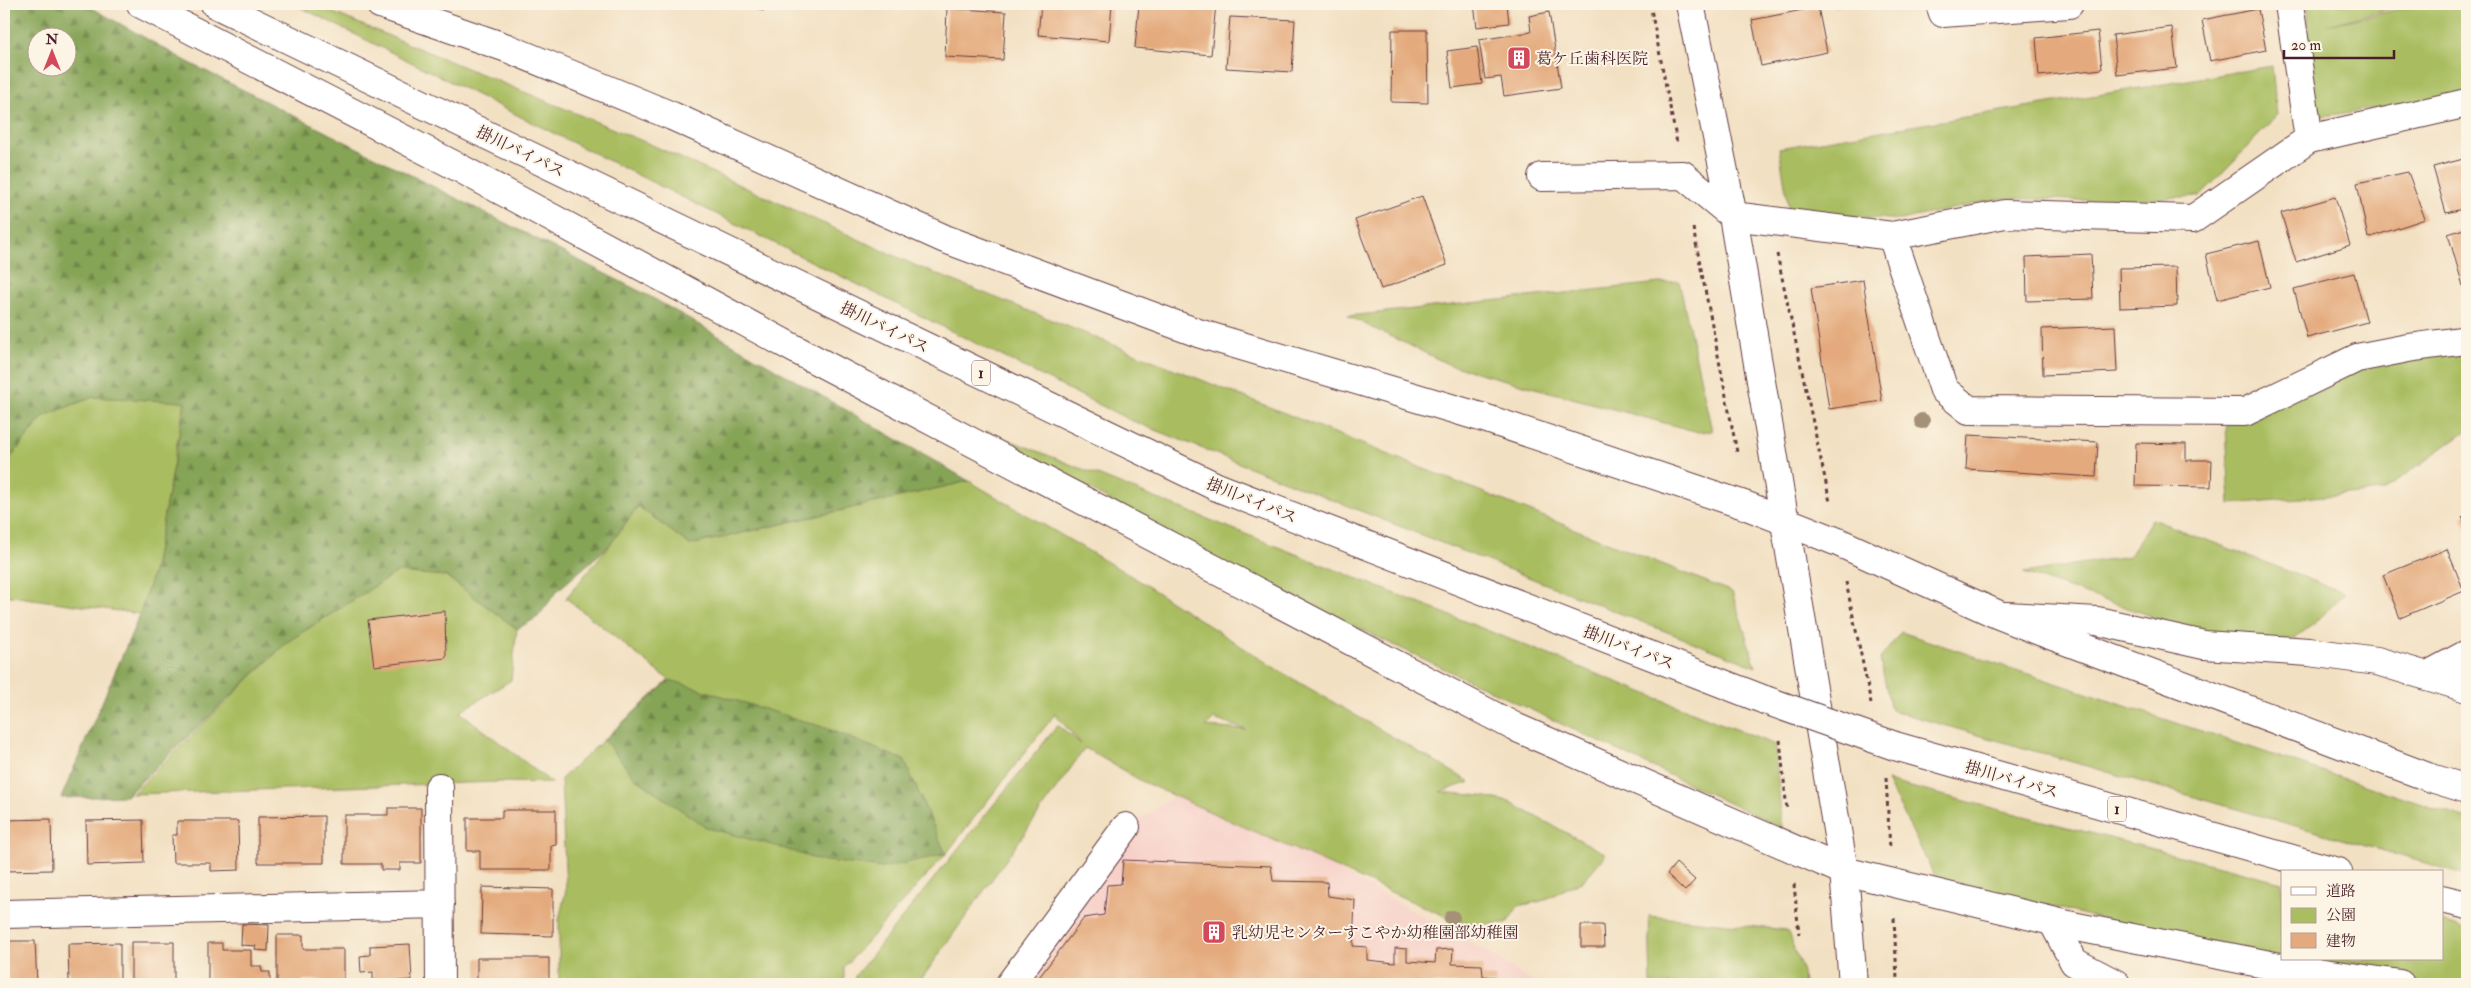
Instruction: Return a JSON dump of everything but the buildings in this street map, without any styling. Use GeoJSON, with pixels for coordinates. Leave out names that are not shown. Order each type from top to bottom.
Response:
{"type":"FeatureCollection","features":[{"type":"Feature","properties":{"kind":"main road"},"geometry":{"type":"LineString","coordinates":[[141,4],[452,164],[806,355],[1515,727],[1790,848],[1844,871],[2053,922],[2275,966],[2400,984]]}},
{"type":"Feature","properties":{"kind":"main road","name":"掛川バイパス"},"geometry":{"type":"LineString","coordinates":[[215,4],[1217,487],[1765,700],[1895,746],[2331,870]]}},
{"type":"Feature","properties":{"kind":"main road"},"geometry":{"type":"LineString","coordinates":[[380,4],[507,48],[672,116],[946,239],[1198,333],[1484,418],[1747,506],[1838,542],[1999,615],[2419,774],[2467,789]]}},
{"type":"Feature","properties":{"kind":"main road"},"geometry":{"type":"LineString","coordinates":[[1690,4],[1734,216],[1844,871],[1853,984]]}},
{"type":"Feature","properties":{"kind":"main road"},"geometry":{"type":"LineString","coordinates":[[1940,4],[1943,13],[2069,4]]}},
{"type":"Feature","properties":{"kind":"main road"},"geometry":{"type":"LineString","coordinates":[[2289,4],[2309,139]]}},
{"type":"Feature","properties":{"kind":"main road"},"geometry":{"type":"LineString","coordinates":[[1542,177],[1683,175],[1734,216],[1892,236],[2005,214],[2193,219],[2309,139],[2467,103]]}},
{"type":"Feature","properties":{"kind":"main road"},"geometry":{"type":"LineString","coordinates":[[1892,236],[1944,390],[1970,410],[2245,412],[2357,358],[2408,348],[2467,340]]}},
{"type":"Feature","properties":{"kind":"main road"},"geometry":{"type":"LineString","coordinates":[[1999,615],[2097,621],[2204,645],[2309,652],[2368,660],[2467,688]]}},
{"type":"Feature","properties":{"kind":"main road"},"geometry":{"type":"LineString","coordinates":[[2426,676],[2467,654]]}},
{"type":"Feature","properties":{"kind":"main road"},"geometry":{"type":"LineString","coordinates":[[438,788],[440,984]]}},
{"type":"Feature","properties":{"kind":"main road"},"geometry":{"type":"LineString","coordinates":[[1010,984],[1126,827]]}},
{"type":"Feature","properties":{"kind":"main road"},"geometry":{"type":"LineString","coordinates":[[2444,899],[2467,905]]}},
{"type":"Feature","properties":{"kind":"main road"},"geometry":{"type":"LineString","coordinates":[[4,914],[440,904]]}},
{"type":"Feature","properties":{"kind":"main road"},"geometry":{"type":"LineString","coordinates":[[2053,922],[2074,962],[2116,984]]}},
{"type":"Feature","properties":{"kind":"path"},"geometry":{"type":"LineString","coordinates":[[1650,4],[1683,175]]}},
{"type":"Feature","properties":{"kind":"path"},"geometry":{"type":"LineString","coordinates":[[1769,221],[1871,704]]}},
{"type":"Feature","properties":{"kind":"path"},"geometry":{"type":"LineString","coordinates":[[1692,224],[1738,457]]}},
{"type":"Feature","properties":{"kind":"path"},"geometry":{"type":"LineString","coordinates":[[1779,732],[1799,934]]}},
{"type":"Feature","properties":{"kind":"path"},"geometry":{"type":"LineString","coordinates":[[1885,772],[1897,979]]}},
{"type":"Feature","properties":{"kind":"shaded area","name":"乳幼児センターすこやか幼稚園部幼稚園"},"geometry":{"type":"Polygon","coordinates":[[[1188,788],[1498,958],[1534,984],[1015,984],[1126,827],[1188,788]]]}},
{"type":"Feature","properties":{"kind":"green space"},"geometry":{"type":"Polygon","coordinates":[[[4,4],[85,4],[188,62],[651,297],[969,481],[690,545],[638,506],[609,546],[557,591],[538,617],[517,629],[446,576],[397,572],[287,642],[126,796],[61,798],[140,614],[154,569],[185,402],[93,397],[44,416],[4,466],[4,4]]]}},
{"type":"Feature","properties":{"kind":"green space"},"geometry":{"type":"Polygon","coordinates":[[[294,4],[312,4],[652,145],[919,267],[1732,592],[1756,667],[1130,420],[294,4]]]}},
{"type":"Feature","properties":{"kind":"green space"},"geometry":{"type":"Polygon","coordinates":[[[2308,4],[2406,4],[2328,25],[2422,4],[2467,4],[2467,95],[2317,117],[2308,30],[2308,4]]]}},
{"type":"Feature","properties":{"kind":"green space"},"geometry":{"type":"Polygon","coordinates":[[[2272,66],[2277,116],[2200,196],[2106,201],[2003,198],[1900,220],[1789,210],[1779,148],[2272,66]]]}},
{"type":"Feature","properties":{"kind":"green space"},"geometry":{"type":"Polygon","coordinates":[[[1679,281],[1712,431],[1698,432],[1450,365],[1348,316],[1679,281]]]}},
{"type":"Feature","properties":{"kind":"green space"},"geometry":{"type":"Polygon","coordinates":[[[2467,340],[2467,430],[2383,491],[2230,504],[2226,425],[2357,358],[2467,340]]]}},
{"type":"Feature","properties":{"kind":"green space"},"geometry":{"type":"Polygon","coordinates":[[[93,397],[185,401],[154,569],[140,614],[4,595],[4,466],[44,416],[93,397]]]}},
{"type":"Feature","properties":{"kind":"green space"},"geometry":{"type":"Polygon","coordinates":[[[987,431],[1775,745],[1782,828],[1218,562],[987,431]]]}},
{"type":"Feature","properties":{"kind":"green space"},"geometry":{"type":"Polygon","coordinates":[[[969,481],[1138,580],[1278,670],[1470,782],[1440,792],[1482,796],[1509,802],[1606,854],[1585,879],[1542,901],[1518,906],[1507,923],[1465,925],[1143,782],[1085,748],[918,984],[854,984],[855,976],[1058,725],[1081,744],[1055,714],[946,854],[844,967],[844,984],[559,984],[559,920],[566,890],[561,779],[669,680],[566,598],[609,546],[638,506],[690,545],[969,481]],[[1214,719],[1206,727],[1246,730],[1214,719]]]}},
{"type":"Feature","properties":{"kind":"green space"},"geometry":{"type":"Polygon","coordinates":[[[2152,519],[2345,593],[2314,624],[2277,650],[2198,632],[2024,573],[2129,556],[2152,519]]]}},
{"type":"Feature","properties":{"kind":"green space"},"geometry":{"type":"Polygon","coordinates":[[[397,572],[446,576],[517,629],[511,680],[460,712],[552,783],[498,782],[132,794],[287,642],[397,572]]]}},
{"type":"Feature","properties":{"kind":"green space"},"geometry":{"type":"Polygon","coordinates":[[[1901,632],[2467,819],[2467,875],[1891,710],[1880,659],[1901,632]]]}},
{"type":"Feature","properties":{"kind":"green space"},"geometry":{"type":"Polygon","coordinates":[[[670,680],[826,728],[904,760],[946,854],[882,868],[818,860],[776,846],[707,828],[635,778],[604,740],[670,680]]]}},
{"type":"Feature","properties":{"kind":"green space"},"geometry":{"type":"Polygon","coordinates":[[[1887,781],[2281,882],[2281,960],[2444,960],[2444,923],[2467,929],[2467,984],[2438,984],[2307,971],[1935,877],[1887,781]]]}},
{"type":"Feature","properties":{"kind":"green space"},"geometry":{"type":"Polygon","coordinates":[[[1649,916],[1787,930],[1803,972],[1804,984],[1651,984],[1649,916]]]}},
{"type":"Feature","properties":{"kind":"place","name":"葛ケ丘歯科医院"},"geometry":{"type":"Point","coordinates":[1519,58]}},
{"type":"Feature","properties":{"kind":"place","name":"乳幼児センターすこやか幼稚園部幼稚園"},"geometry":{"type":"Point","coordinates":[1214,932]}}]}
